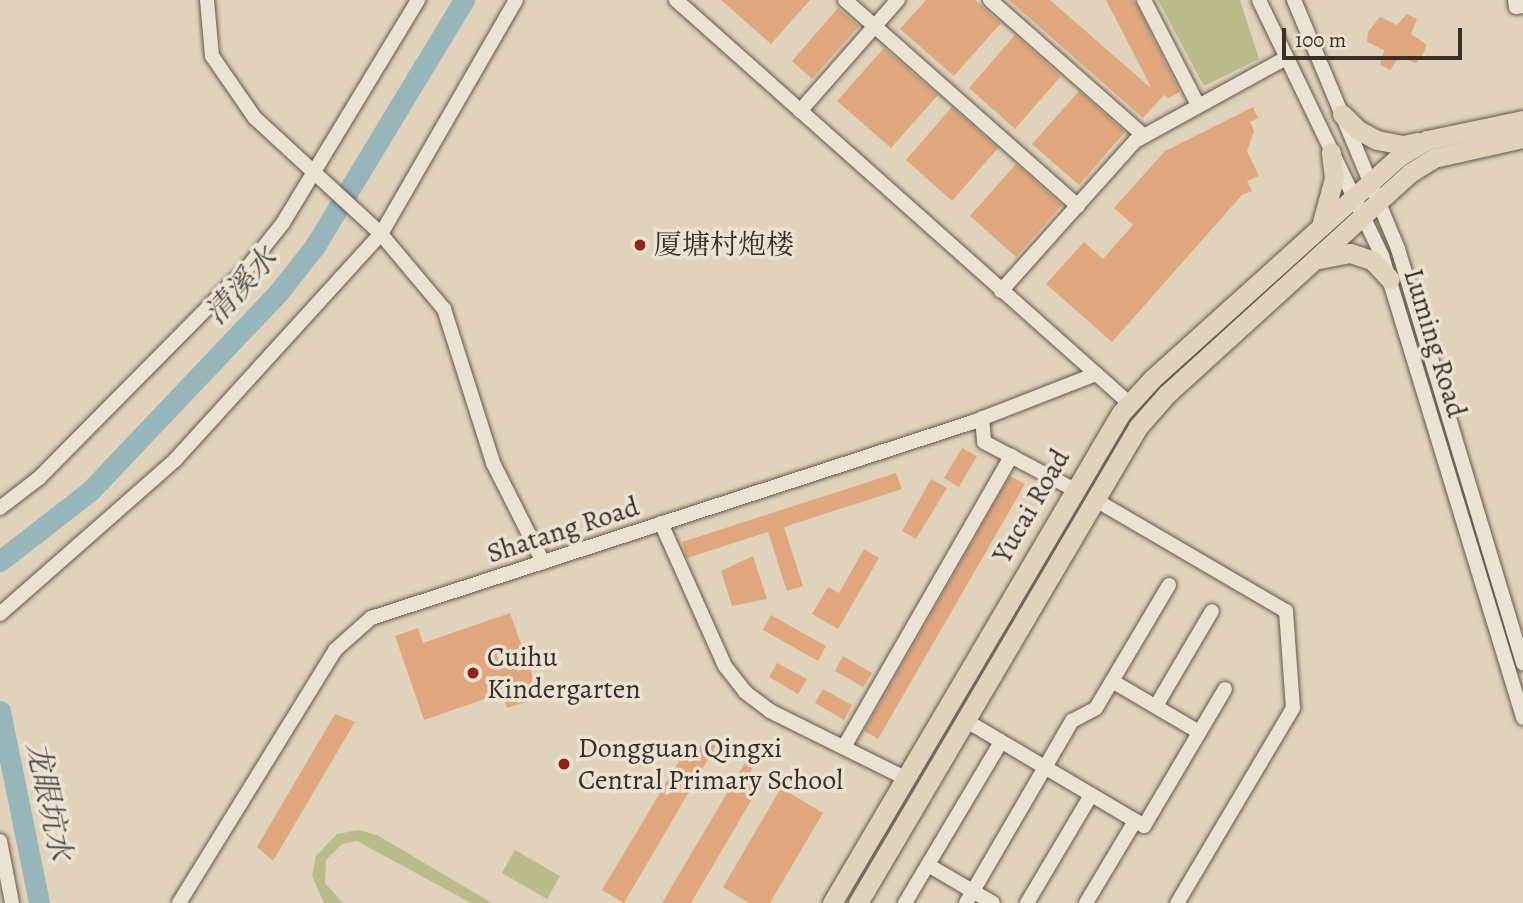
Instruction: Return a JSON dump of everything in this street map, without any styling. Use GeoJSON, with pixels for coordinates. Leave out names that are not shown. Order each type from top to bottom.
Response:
{"type":"FeatureCollection","features":[{"type":"Feature","properties":{"kind":"main road"},"geometry":{"type":"LineString","coordinates":[[1342,114],[1358,130],[1377,139],[1403,145],[1523,120]]}},
{"type":"Feature","properties":{"kind":"main road","name":"Yucai Road"},"geometry":{"type":"LineString","coordinates":[[858,903],[1138,427],[1167,394],[1378,202],[1434,158],[1523,138]]}},
{"type":"Feature","properties":{"kind":"main road","name":"Yucai Road"},"geometry":{"type":"LineString","coordinates":[[832,903],[1073,489],[1130,404],[1400,156],[1427,140]]}},
{"type":"Feature","properties":{"kind":"main road"},"geometry":{"type":"LineString","coordinates":[[1320,229],[1334,178],[1331,152]]}},
{"type":"Feature","properties":{"kind":"main road"},"geometry":{"type":"LineString","coordinates":[[1315,261],[1350,253],[1372,260],[1390,279]]}},
{"type":"Feature","properties":{"kind":"street"},"geometry":{"type":"LineString","coordinates":[[207,0],[212,56],[255,118],[312,175],[381,234],[444,309],[492,463],[542,562]]}},
{"type":"Feature","properties":{"kind":"street"},"geometry":{"type":"LineString","coordinates":[[0,508],[39,478],[248,267],[312,175],[418,0]]}},
{"type":"Feature","properties":{"kind":"street"},"geometry":{"type":"LineString","coordinates":[[0,614],[174,460],[381,234],[516,0]]}},
{"type":"Feature","properties":{"kind":"street"},"geometry":{"type":"LineString","coordinates":[[676,0],[1130,404]]}},
{"type":"Feature","properties":{"kind":"street"},"geometry":{"type":"LineString","coordinates":[[845,0],[1078,205]]}},
{"type":"Feature","properties":{"kind":"street"},"geometry":{"type":"LineString","coordinates":[[800,111],[898,0]]}},
{"type":"Feature","properties":{"kind":"street"},"geometry":{"type":"LineString","coordinates":[[990,0],[1143,135]]}},
{"type":"Feature","properties":{"kind":"street"},"geometry":{"type":"LineString","coordinates":[[1144,0],[1197,103]]}},
{"type":"Feature","properties":{"kind":"street","name":"Luming Road"},"geometry":{"type":"LineString","coordinates":[[1259,0],[1284,59],[1363,216],[1390,279],[1520,698],[1523,718]]}},
{"type":"Feature","properties":{"kind":"street","name":"Luming Road"},"geometry":{"type":"LineString","coordinates":[[1294,0],[1371,183],[1421,321],[1523,664]]}},
{"type":"Feature","properties":{"kind":"street"},"geometry":{"type":"LineString","coordinates":[[1515,0],[1516,7],[1523,6]]}},
{"type":"Feature","properties":{"kind":"street"},"geometry":{"type":"LineString","coordinates":[[1001,291],[1143,135],[1197,103],[1284,59]]}},
{"type":"Feature","properties":{"kind":"street","name":"Shatang Road"},"geometry":{"type":"LineString","coordinates":[[179,903],[335,650],[371,618],[982,418],[1096,374]]}},
{"type":"Feature","properties":{"kind":"street"},"geometry":{"type":"LineString","coordinates":[[982,418],[984,442],[1073,489]]}},
{"type":"Feature","properties":{"kind":"street"},"geometry":{"type":"LineString","coordinates":[[844,747],[1011,457]]}},
{"type":"Feature","properties":{"kind":"street"},"geometry":{"type":"LineString","coordinates":[[1094,499],[1286,611],[1293,709],[1177,903]]}},
{"type":"Feature","properties":{"kind":"street"},"geometry":{"type":"LineString","coordinates":[[661,523],[725,666],[745,692],[769,710],[905,778]]}},
{"type":"Feature","properties":{"kind":"street"},"geometry":{"type":"LineString","coordinates":[[969,897],[1072,721],[1096,708],[1169,585]]}},
{"type":"Feature","properties":{"kind":"street"},"geometry":{"type":"LineString","coordinates":[[1156,706],[1212,611]]}},
{"type":"Feature","properties":{"kind":"street"},"geometry":{"type":"LineString","coordinates":[[1112,681],[1199,732]]}},
{"type":"Feature","properties":{"kind":"street"},"geometry":{"type":"LineString","coordinates":[[965,720],[1144,826],[1225,689]]}},
{"type":"Feature","properties":{"kind":"street"},"geometry":{"type":"LineString","coordinates":[[905,903],[1000,741]]}},
{"type":"Feature","properties":{"kind":"street"},"geometry":{"type":"LineString","coordinates":[[1027,903],[1091,795]]}},
{"type":"Feature","properties":{"kind":"street"},"geometry":{"type":"LineString","coordinates":[[1086,903],[1135,821]]}},
{"type":"Feature","properties":{"kind":"street"},"geometry":{"type":"LineString","coordinates":[[0,841],[12,903]]}},
{"type":"Feature","properties":{"kind":"street"},"geometry":{"type":"LineString","coordinates":[[928,865],[969,897],[993,903]]}},
{"type":"Feature","properties":{"kind":"shaded area"},"geometry":{"type":"Polygon","coordinates":[[[1158,0],[1240,0],[1259,59],[1204,86],[1158,0]]]}},
{"type":"Feature","properties":{"kind":"shaded area"},"geometry":{"type":"Polygon","coordinates":[[[358,830],[377,835],[492,903],[471,903],[357,841],[342,844],[326,860],[325,883],[343,903],[324,903],[312,876],[316,856],[337,834],[358,830]]]}},
{"type":"Feature","properties":{"kind":"shaded area"},"geometry":{"type":"Polygon","coordinates":[[[515,850],[560,876],[547,899],[502,873],[515,850]]]}},
{"type":"Feature","properties":{"kind":"building"},"geometry":{"type":"Polygon","coordinates":[[[721,0],[810,0],[771,44],[721,0]]]}},
{"type":"Feature","properties":{"kind":"building"},"geometry":{"type":"Polygon","coordinates":[[[926,0],[975,0],[1001,23],[954,76],[900,29],[926,0]]]}},
{"type":"Feature","properties":{"kind":"building"},"geometry":{"type":"Polygon","coordinates":[[[1009,0],[1050,0],[1152,89],[1106,0],[1134,0],[1180,92],[1168,98],[1164,95],[1143,118],[1009,0]]]}},
{"type":"Feature","properties":{"kind":"building"},"geometry":{"type":"Polygon","coordinates":[[[838,8],[859,26],[812,79],[792,61],[838,8]]]}},
{"type":"Feature","properties":{"kind":"building"},"geometry":{"type":"Polygon","coordinates":[[[1407,14],[1417,19],[1411,34],[1426,44],[1425,51],[1416,63],[1399,57],[1390,70],[1380,65],[1384,50],[1367,42],[1368,32],[1380,17],[1397,25],[1407,14]]]}},
{"type":"Feature","properties":{"kind":"building"},"geometry":{"type":"Polygon","coordinates":[[[1015,35],[1061,76],[1015,129],[969,88],[1015,35]]]}},
{"type":"Feature","properties":{"kind":"building"},"geometry":{"type":"Polygon","coordinates":[[[884,48],[938,95],[891,148],[837,101],[884,48]]]}},
{"type":"Feature","properties":{"kind":"building"},"geometry":{"type":"Polygon","coordinates":[[[1079,91],[1125,132],[1079,185],[1032,144],[1079,91]]]}},
{"type":"Feature","properties":{"kind":"building"},"geometry":{"type":"Polygon","coordinates":[[[952,107],[998,148],[952,201],[906,160],[952,107]]]}},
{"type":"Feature","properties":{"kind":"building"},"geometry":{"type":"Polygon","coordinates":[[[1253,107],[1258,118],[1250,122],[1254,131],[1247,151],[1259,176],[1247,181],[1252,191],[1242,195],[1112,342],[1046,284],[1084,242],[1103,259],[1133,225],[1114,208],[1165,151],[1253,107]]]}},
{"type":"Feature","properties":{"kind":"building"},"geometry":{"type":"Polygon","coordinates":[[[1016,164],[1062,205],[1016,257],[970,216],[1016,164]]]}},
{"type":"Feature","properties":{"kind":"building"},"geometry":{"type":"Polygon","coordinates":[[[962,448],[977,456],[959,487],[944,478],[962,448]]]}},
{"type":"Feature","properties":{"kind":"building"},"geometry":{"type":"Polygon","coordinates":[[[896,473],[902,489],[784,527],[803,586],[787,591],[768,532],[687,558],[682,542],[896,473]]]}},
{"type":"Feature","properties":{"kind":"building"},"geometry":{"type":"Polygon","coordinates":[[[1010,476],[1025,484],[878,739],[864,731],[1010,476]]]}},
{"type":"Feature","properties":{"kind":"building"},"geometry":{"type":"Polygon","coordinates":[[[931,479],[947,488],[916,539],[902,531],[931,479]]]}},
{"type":"Feature","properties":{"kind":"building"},"geometry":{"type":"Polygon","coordinates":[[[864,549],[879,558],[838,629],[812,614],[828,587],[839,593],[864,549]]]}},
{"type":"Feature","properties":{"kind":"building"},"geometry":{"type":"Polygon","coordinates":[[[753,556],[767,599],[732,606],[721,571],[753,556]]]}},
{"type":"Feature","properties":{"kind":"building"},"geometry":{"type":"Polygon","coordinates":[[[510,613],[540,697],[507,708],[502,693],[424,720],[395,636],[418,628],[423,643],[510,613]]]}},
{"type":"Feature","properties":{"kind":"building"},"geometry":{"type":"Polygon","coordinates":[[[771,615],[826,646],[818,661],[763,630],[771,615]]]}},
{"type":"Feature","properties":{"kind":"building"},"geometry":{"type":"Polygon","coordinates":[[[843,656],[872,673],[863,687],[835,671],[843,656]]]}},
{"type":"Feature","properties":{"kind":"building"},"geometry":{"type":"Polygon","coordinates":[[[777,663],[807,679],[798,694],[769,677],[777,663]]]}},
{"type":"Feature","properties":{"kind":"building"},"geometry":{"type":"Polygon","coordinates":[[[823,689],[852,705],[844,720],[815,703],[823,689]]]}},
{"type":"Feature","properties":{"kind":"building"},"geometry":{"type":"Polygon","coordinates":[[[335,714],[355,722],[273,861],[257,847],[335,714]]]}},
{"type":"Feature","properties":{"kind":"building"},"geometry":{"type":"Polygon","coordinates":[[[709,739],[717,744],[624,903],[602,890],[691,741],[704,748],[709,739]]]}},
{"type":"Feature","properties":{"kind":"building"},"geometry":{"type":"Polygon","coordinates":[[[746,761],[754,765],[749,775],[762,782],[691,903],[662,903],[746,761]]]}},
{"type":"Feature","properties":{"kind":"building"},"geometry":{"type":"Polygon","coordinates":[[[781,788],[823,813],[770,903],[749,903],[723,887],[781,788]]]}},
{"type":"Feature","properties":{"kind":"waterway","name":"清溪水"},"geometry":{"type":"LineString","coordinates":[[0,561],[90,491],[278,293],[315,246],[464,0]]}},
{"type":"Feature","properties":{"kind":"waterway","name":"龙眼坑水"},"geometry":{"type":"LineString","coordinates":[[0,711],[39,903]]}},
{"type":"Feature","properties":{"kind":"place","name":"厦塘村炮楼"},"geometry":{"type":"Point","coordinates":[640,245]}},
{"type":"Feature","properties":{"kind":"place","name":"Cuihu Kindergarten"},"geometry":{"type":"Point","coordinates":[473,673]}},
{"type":"Feature","properties":{"kind":"place","name":"Dongguan Qingxi Central Primary School"},"geometry":{"type":"Point","coordinates":[564,764]}}]}
